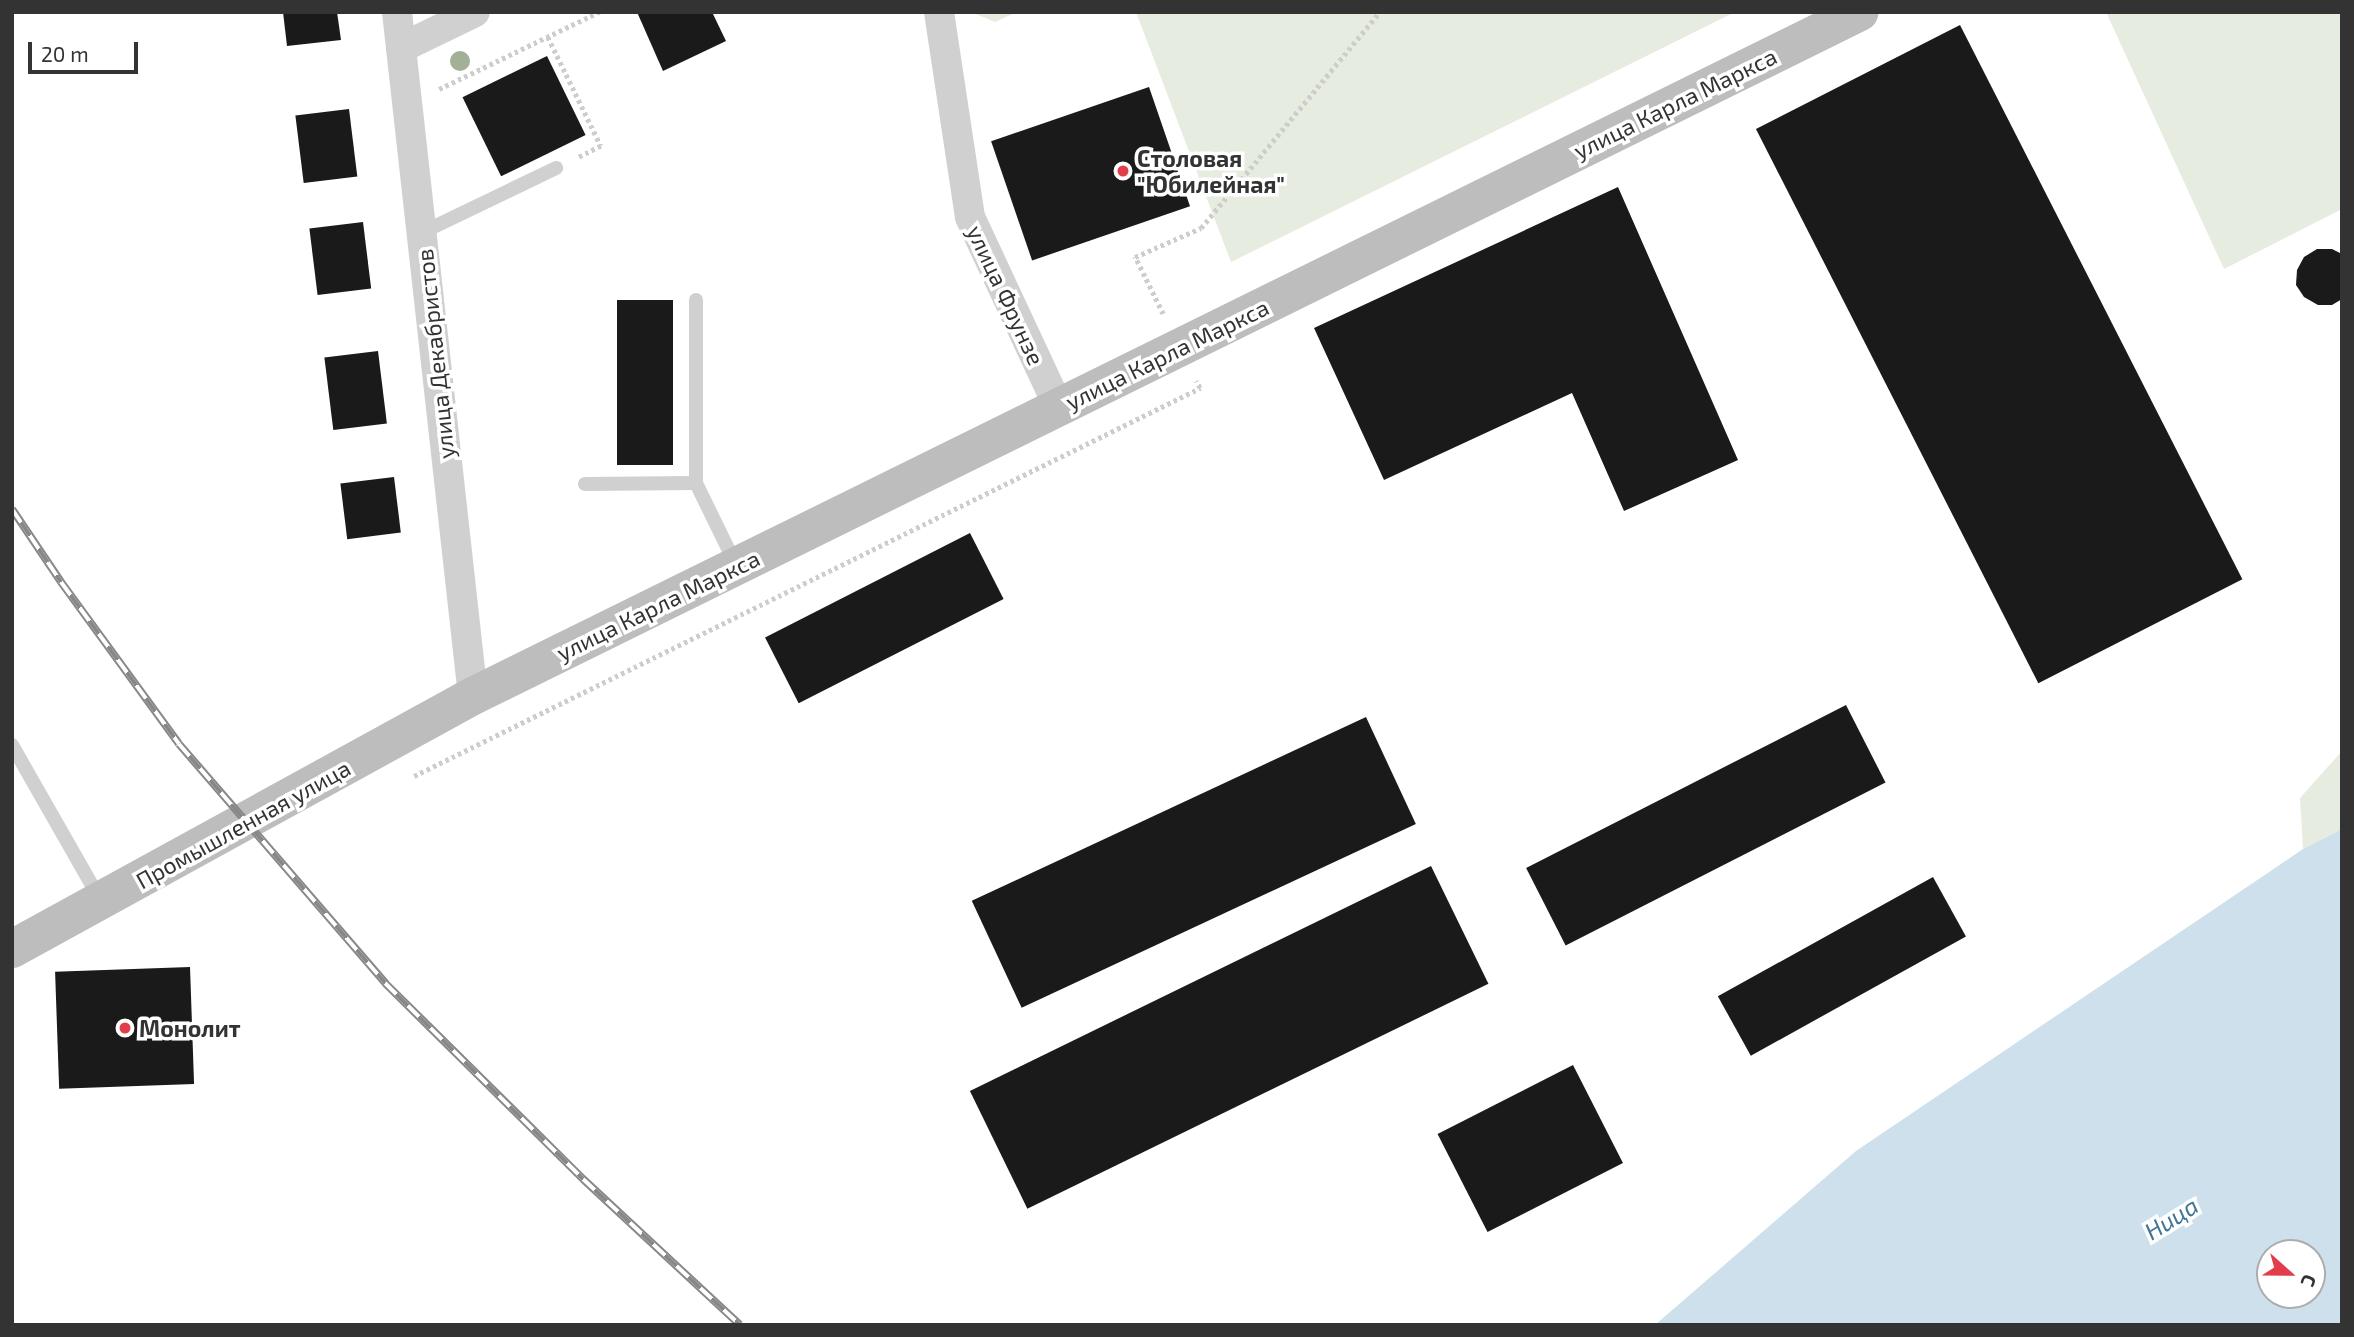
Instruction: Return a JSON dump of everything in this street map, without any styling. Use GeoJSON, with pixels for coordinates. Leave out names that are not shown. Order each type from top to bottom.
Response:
{"type":"FeatureCollection","features":[{"type":"Feature","properties":{"kind":"street","name":"улица Декабристов"},"geometry":{"type":"LineString","coordinates":[[397,12],[473,696]]}},
{"type":"Feature","properties":{"kind":"street"},"geometry":{"type":"LineString","coordinates":[[401,48],[475,12]]}},
{"type":"Feature","properties":{"kind":"street","name":"улица Фрунзе"},"geometry":{"type":"LineString","coordinates":[[939,12],[970,217],[1059,408]]}},
{"type":"Feature","properties":{"kind":"street","name":"улица Карла Маркса"},"geometry":{"type":"LineString","coordinates":[[473,696],[1860,12]]}},
{"type":"Feature","properties":{"kind":"street","name":"Промышленная улица"},"geometry":{"type":"LineString","coordinates":[[12,949],[473,696]]}},
{"type":"Feature","properties":{"kind":"lane"},"geometry":{"type":"LineString","coordinates":[[421,233],[556,168]]}},
{"type":"Feature","properties":{"kind":"lane"},"geometry":{"type":"LineString","coordinates":[[696,300],[696,483],[737,566]]}},
{"type":"Feature","properties":{"kind":"lane"},"geometry":{"type":"LineString","coordinates":[[585,484],[696,483]]}},
{"type":"Feature","properties":{"kind":"lane"},"geometry":{"type":"LineString","coordinates":[[12,745],[102,902]]}},
{"type":"Feature","properties":{"kind":"path"},"geometry":{"type":"LineString","coordinates":[[407,105],[599,12]]}},
{"type":"Feature","properties":{"kind":"path"},"geometry":{"type":"LineString","coordinates":[[406,779],[1200,388],[1135,257],[1201,229],[1380,12]]}},
{"type":"Feature","properties":{"kind":"path"},"geometry":{"type":"LineString","coordinates":[[548,37],[601,146],[556,168]]}},
{"type":"Feature","properties":{"kind":"shaded area"},"geometry":{"type":"Polygon","coordinates":[[[971,12],[1017,12],[995,22],[971,12]]]}},
{"type":"Feature","properties":{"kind":"shaded area"},"geometry":{"type":"Polygon","coordinates":[[[1136,12],[1735,12],[1231,262],[1136,12]]]}},
{"type":"Feature","properties":{"kind":"shaded area"},"geometry":{"type":"Polygon","coordinates":[[[2106,12],[2342,12],[2342,209],[2224,269],[2106,12]]]}},
{"type":"Feature","properties":{"kind":"shaded area"},"geometry":{"type":"Polygon","coordinates":[[[2342,751],[2342,829],[2303,849],[2300,798],[2342,751]]]}},
{"type":"Feature","properties":{"kind":"water","name":"Ница"},"geometry":{"type":"Polygon","coordinates":[[[2342,829],[2342,1325],[1655,1325],[1856,1151],[2303,849],[2342,829]]]}},
{"type":"Feature","properties":{"kind":"building"},"geometry":{"type":"Polygon","coordinates":[[[283,12],[337,12],[341,40],[287,46],[283,12]]]}},
{"type":"Feature","properties":{"kind":"building"},"geometry":{"type":"Polygon","coordinates":[[[637,12],[712,12],[726,41],[663,71],[637,12]]]}},
{"type":"Feature","properties":{"kind":"building"},"geometry":{"type":"Polygon","coordinates":[[[1960,25],[2242,579],[2038,683],[1756,129],[1960,25]]]}},
{"type":"Feature","properties":{"kind":"building"},"geometry":{"type":"Polygon","coordinates":[[[547,56],[586,135],[501,176],[463,97],[547,56]]]}},
{"type":"Feature","properties":{"kind":"building"},"geometry":{"type":"Polygon","coordinates":[[[1149,87],[1190,206],[1032,261],[991,141],[1149,87]]]}},
{"type":"Feature","properties":{"kind":"building"},"geometry":{"type":"Polygon","coordinates":[[[349,109],[357,176],[304,183],[295,116],[349,109]]]}},
{"type":"Feature","properties":{"kind":"building"},"geometry":{"type":"Polygon","coordinates":[[[1618,187],[1738,460],[1624,511],[1572,393],[1384,480],[1314,328],[1618,187]]]}},
{"type":"Feature","properties":{"kind":"building"},"geometry":{"type":"Polygon","coordinates":[[[363,222],[371,289],[318,295],[309,229],[363,222]]]}},
{"type":"Feature","properties":{"kind":"building"},"geometry":{"type":"Polygon","coordinates":[[[2317,249],[2332,249],[2342,254],[2342,299],[2332,305],[2318,305],[2304,297],[2296,285],[2297,270],[2304,257],[2317,249]]]}},
{"type":"Feature","properties":{"kind":"building"},"geometry":{"type":"Polygon","coordinates":[[[617,300],[673,300],[673,465],[617,465],[617,300]]]}},
{"type":"Feature","properties":{"kind":"building"},"geometry":{"type":"Polygon","coordinates":[[[378,351],[387,423],[333,430],[324,358],[378,351]]]}},
{"type":"Feature","properties":{"kind":"building"},"geometry":{"type":"Polygon","coordinates":[[[394,477],[401,533],[347,539],[340,484],[394,477]]]}},
{"type":"Feature","properties":{"kind":"building"},"geometry":{"type":"Polygon","coordinates":[[[970,533],[1004,599],[799,703],[765,637],[970,533]]]}},
{"type":"Feature","properties":{"kind":"building"},"geometry":{"type":"Polygon","coordinates":[[[1846,705],[1885,783],[1566,946],[1526,868],[1846,705]]]}},
{"type":"Feature","properties":{"kind":"building"},"geometry":{"type":"Polygon","coordinates":[[[1366,717],[1416,824],[1022,1008],[972,901],[1366,717]]]}},
{"type":"Feature","properties":{"kind":"building"},"geometry":{"type":"Polygon","coordinates":[[[1431,866],[1488,984],[1027,1209],[970,1091],[1431,866]]]}},
{"type":"Feature","properties":{"kind":"building"},"geometry":{"type":"Polygon","coordinates":[[[1933,877],[1966,936],[1751,1056],[1718,996],[1933,877]]]}},
{"type":"Feature","properties":{"kind":"building"},"geometry":{"type":"Polygon","coordinates":[[[190,967],[194,1084],[59,1089],[55,972],[190,967]]]}},
{"type":"Feature","properties":{"kind":"building"},"geometry":{"type":"Polygon","coordinates":[[[1573,1065],[1623,1163],[1488,1232],[1438,1134],[1573,1065]]]}},
{"type":"Feature","properties":{"kind":"railway"},"geometry":{"type":"LineString","coordinates":[[12,509],[61,582],[179,744],[385,983],[583,1179],[740,1325]]}},
{"type":"Feature","properties":{"kind":"place","name":"Столовая \"Юбилейная\""},"geometry":{"type":"Point","coordinates":[1123,171]}},
{"type":"Feature","properties":{"kind":"place","name":"Монолит"},"geometry":{"type":"Point","coordinates":[125,1028]}}]}
